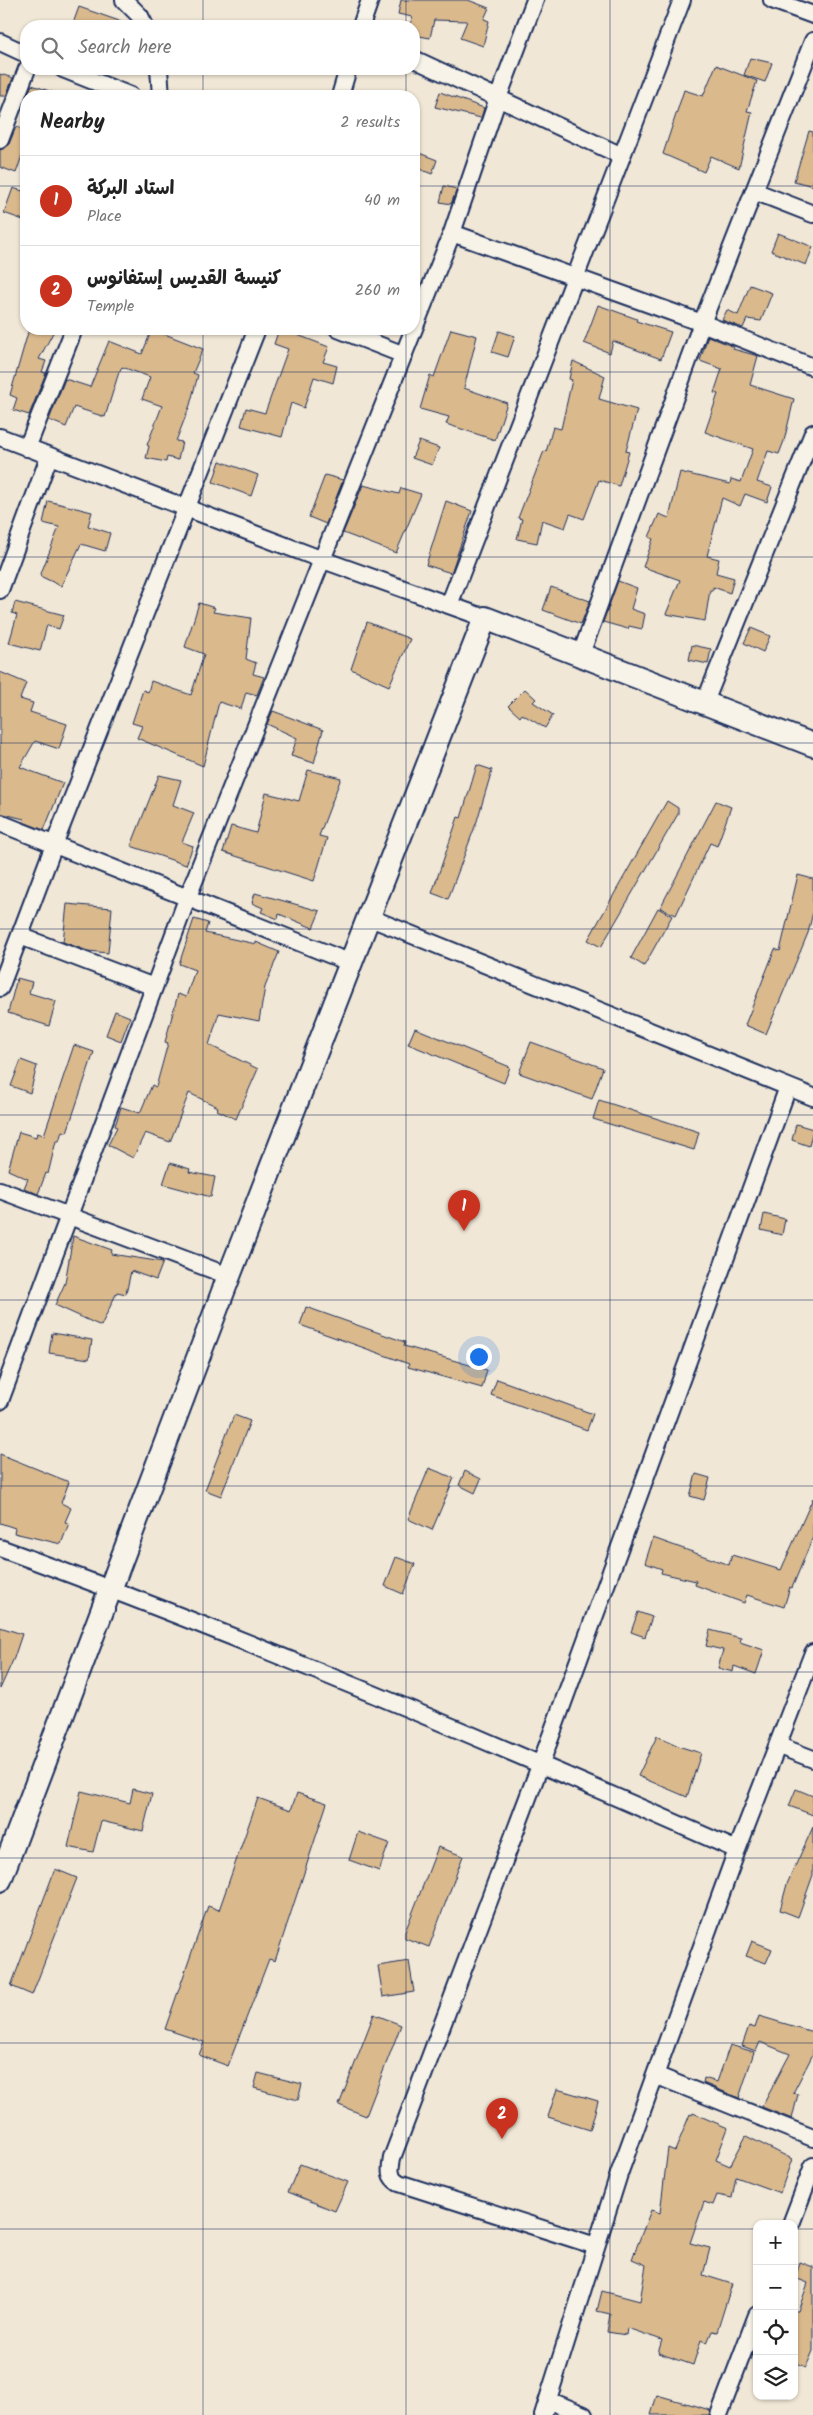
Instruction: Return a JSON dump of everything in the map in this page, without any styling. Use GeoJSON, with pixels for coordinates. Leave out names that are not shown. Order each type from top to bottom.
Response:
{"type":"FeatureCollection","features":[{"type":"Feature","properties":{"kind":"street"},"geometry":{"type":"LineString","coordinates":[[124,0],[142,20]]}},
{"type":"Feature","properties":{"kind":"street"},"geometry":{"type":"LineString","coordinates":[[363,20],[370,0]]}},
{"type":"Feature","properties":{"kind":"street"},"geometry":{"type":"LineString","coordinates":[[420,314],[452,233],[498,98],[535,0]]}},
{"type":"Feature","properties":{"kind":"street"},"geometry":{"type":"LineString","coordinates":[[449,605],[682,0]]}},
{"type":"Feature","properties":{"kind":"street"},"geometry":{"type":"LineString","coordinates":[[772,0],[813,15]]}},
{"type":"Feature","properties":{"kind":"street"},"geometry":{"type":"LineString","coordinates":[[582,654],[702,323],[813,41]]}},
{"type":"Feature","properties":{"kind":"street"},"geometry":{"type":"LineString","coordinates":[[0,42],[20,51]]}},
{"type":"Feature","properties":{"kind":"street"},"geometry":{"type":"LineString","coordinates":[[420,62],[622,156]]}},
{"type":"Feature","properties":{"kind":"street"},"geometry":{"type":"LineString","coordinates":[[0,140],[24,75]]}},
{"type":"Feature","properties":{"kind":"street"},"geometry":{"type":"LineString","coordinates":[[78,75],[116,90]]}},
{"type":"Feature","properties":{"kind":"street"},"geometry":{"type":"LineString","coordinates":[[161,75],[161,90]]}},
{"type":"Feature","properties":{"kind":"street"},"geometry":{"type":"LineString","coordinates":[[342,90],[346,75]]}},
{"type":"Feature","properties":{"kind":"street"},"geometry":{"type":"LineString","coordinates":[[754,191],[813,214]]}},
{"type":"Feature","properties":{"kind":"street"},"geometry":{"type":"LineString","coordinates":[[452,233],[576,276],[813,367]]}},
{"type":"Feature","properties":{"kind":"street"},"geometry":{"type":"LineString","coordinates":[[27,448],[72,335]]}},
{"type":"Feature","properties":{"kind":"street"},"geometry":{"type":"LineString","coordinates":[[0,988],[54,845],[255,335]]}},
{"type":"Feature","properties":{"kind":"street"},"geometry":{"type":"LineString","coordinates":[[353,335],[404,355]]}},
{"type":"Feature","properties":{"kind":"street"},"geometry":{"type":"LineString","coordinates":[[0,1401],[187,899],[412,335]]}},
{"type":"Feature","properties":{"kind":"street"},"geometry":{"type":"LineString","coordinates":[[705,702],[813,433]]}},
{"type":"Feature","properties":{"kind":"street"},"geometry":{"type":"LineString","coordinates":[[0,437],[323,560],[582,654],[813,745]]}},
{"type":"Feature","properties":{"kind":"street"},"geometry":{"type":"LineString","coordinates":[[0,590],[49,457]]}},
{"type":"Feature","properties":{"kind":"street"},"geometry":{"type":"LineString","coordinates":[[0,1880],[110,1588],[485,618]]}},
{"type":"Feature","properties":{"kind":"street"},"geometry":{"type":"LineString","coordinates":[[0,823],[351,963]]}},
{"type":"Feature","properties":{"kind":"street"},"geometry":{"type":"LineString","coordinates":[[368,917],[813,1097]]}},
{"type":"Feature","properties":{"kind":"street"},"geometry":{"type":"LineString","coordinates":[[20,936],[154,987]]}},
{"type":"Feature","properties":{"kind":"street"},"geometry":{"type":"LineString","coordinates":[[596,2246],[399,2183],[392,2179],[389,2172],[788,1087]]}},
{"type":"Feature","properties":{"kind":"street"},"geometry":{"type":"LineString","coordinates":[[0,1190],[230,1276]]}},
{"type":"Feature","properties":{"kind":"street"},"geometry":{"type":"LineString","coordinates":[[0,1548],[110,1588],[541,1763],[737,1850]]}},
{"type":"Feature","properties":{"kind":"street"},"geometry":{"type":"LineString","coordinates":[[584,2415],[545,2408],[596,2246],[655,2075],[737,1850],[779,1746],[813,1653]]}},
{"type":"Feature","properties":{"kind":"street"},"geometry":{"type":"LineString","coordinates":[[779,1746],[813,1759]]}},
{"type":"Feature","properties":{"kind":"street"},"geometry":{"type":"LineString","coordinates":[[655,2075],[813,2138]]}},
{"type":"Feature","properties":{"kind":"street"},"geometry":{"type":"LineString","coordinates":[[793,2220],[813,2166]]}},
{"type":"Feature","properties":{"kind":"street"},"geometry":{"type":"LineString","coordinates":[[719,2415],[753,2326]]}},
{"type":"Feature","properties":{"kind":"building"},"geometry":{"type":"Polygon","coordinates":[[[401,0],[468,0],[489,8],[484,19],[489,21],[483,46],[460,38],[467,21],[434,20],[430,38],[420,36],[420,20],[411,20],[412,17],[398,14],[401,0]]]}},
{"type":"Feature","properties":{"kind":"building"},"geometry":{"type":"Polygon","coordinates":[[[79,7],[116,20],[74,20],[79,7]]]}},
{"type":"Feature","properties":{"kind":"building"},"geometry":{"type":"Polygon","coordinates":[[[750,58],[772,63],[765,82],[744,75],[750,58]]]}},
{"type":"Feature","properties":{"kind":"building"},"geometry":{"type":"Polygon","coordinates":[[[716,65],[757,81],[747,111],[752,112],[739,168],[711,156],[704,172],[663,154],[684,90],[703,96],[716,65]]]}},
{"type":"Feature","properties":{"kind":"building"},"geometry":{"type":"Polygon","coordinates":[[[0,74],[13,78],[6,96],[0,96],[0,74]]]}},
{"type":"Feature","properties":{"kind":"building"},"geometry":{"type":"Polygon","coordinates":[[[32,85],[46,90],[30,90],[32,85]]]}},
{"type":"Feature","properties":{"kind":"building"},"geometry":{"type":"Polygon","coordinates":[[[440,92],[484,108],[481,118],[435,107],[440,92]]]}},
{"type":"Feature","properties":{"kind":"building"},"geometry":{"type":"Polygon","coordinates":[[[16,127],[20,128],[20,162],[16,173],[0,167],[0,150],[9,144],[16,127]]]}},
{"type":"Feature","properties":{"kind":"building"},"geometry":{"type":"Polygon","coordinates":[[[809,131],[813,132],[813,186],[794,181],[809,131]]]}},
{"type":"Feature","properties":{"kind":"building"},"geometry":{"type":"Polygon","coordinates":[[[420,153],[437,160],[432,174],[420,169],[420,153]]]}},
{"type":"Feature","properties":{"kind":"building"},"geometry":{"type":"Polygon","coordinates":[[[444,186],[457,189],[451,204],[440,202],[444,186]]]}},
{"type":"Feature","properties":{"kind":"building"},"geometry":{"type":"Polygon","coordinates":[[[13,188],[20,190],[20,219],[4,213],[13,188]]]}},
{"type":"Feature","properties":{"kind":"building"},"geometry":{"type":"Polygon","coordinates":[[[778,233],[813,247],[806,265],[771,251],[778,233]]]}},
{"type":"Feature","properties":{"kind":"building"},"geometry":{"type":"Polygon","coordinates":[[[750,285],[772,293],[761,321],[747,319],[743,328],[722,320],[727,310],[738,315],[750,285]]]}},
{"type":"Feature","properties":{"kind":"building"},"geometry":{"type":"Polygon","coordinates":[[[598,305],[637,319],[636,321],[671,332],[661,359],[613,341],[610,353],[584,343],[598,305]]]}},
{"type":"Feature","properties":{"kind":"building"},"geometry":{"type":"Polygon","coordinates":[[[451,329],[477,336],[464,388],[507,403],[495,440],[446,424],[449,417],[420,409],[430,375],[434,377],[451,329]]]}},
{"type":"Feature","properties":{"kind":"building"},"geometry":{"type":"Polygon","coordinates":[[[499,331],[515,336],[508,357],[492,352],[499,331]]]}},
{"type":"Feature","properties":{"kind":"building"},"geometry":{"type":"Polygon","coordinates":[[[27,335],[52,335],[39,359],[46,361],[42,372],[46,373],[29,415],[13,410],[17,398],[10,395],[27,335]]]}},
{"type":"Feature","properties":{"kind":"building"},"geometry":{"type":"Polygon","coordinates":[[[150,335],[167,335],[203,349],[193,373],[198,375],[190,405],[176,441],[182,442],[178,460],[167,457],[166,462],[146,458],[149,446],[147,445],[162,406],[142,399],[150,377],[122,367],[105,417],[74,407],[66,427],[49,420],[65,379],[90,387],[109,341],[142,354],[150,335]]]}},
{"type":"Feature","properties":{"kind":"building"},"geometry":{"type":"Polygon","coordinates":[[[277,335],[298,335],[329,347],[323,362],[337,366],[333,383],[314,377],[304,408],[291,403],[282,437],[241,426],[246,408],[265,413],[288,349],[274,344],[277,335]]]}},
{"type":"Feature","properties":{"kind":"building"},"geometry":{"type":"Polygon","coordinates":[[[708,336],[734,347],[733,349],[758,356],[750,385],[794,399],[779,454],[768,451],[757,482],[772,487],[767,502],[745,494],[740,506],[722,498],[707,556],[719,559],[716,573],[734,578],[730,593],[713,587],[713,590],[710,590],[705,621],[666,614],[680,580],[643,567],[653,539],[649,537],[659,514],[669,518],[680,472],[730,484],[731,479],[741,482],[753,449],[705,432],[718,394],[714,393],[722,369],[700,361],[708,336]]]}},
{"type":"Feature","properties":{"kind":"building"},"geometry":{"type":"Polygon","coordinates":[[[573,361],[605,376],[599,399],[637,410],[626,451],[629,452],[619,486],[599,480],[584,519],[570,514],[565,528],[542,520],[537,543],[517,539],[522,519],[518,518],[544,451],[546,452],[553,427],[561,429],[572,380],[569,379],[573,361]]]}},
{"type":"Feature","properties":{"kind":"building"},"geometry":{"type":"Polygon","coordinates":[[[419,441],[439,448],[432,465],[412,458],[419,441]]]}},
{"type":"Feature","properties":{"kind":"building"},"geometry":{"type":"Polygon","coordinates":[[[220,461],[258,475],[251,496],[213,482],[220,461]]]}},
{"type":"Feature","properties":{"kind":"building"},"geometry":{"type":"Polygon","coordinates":[[[325,475],[343,480],[326,524],[309,517],[325,475]]]}},
{"type":"Feature","properties":{"kind":"building"},"geometry":{"type":"Polygon","coordinates":[[[363,485],[399,494],[401,488],[421,494],[396,553],[343,533],[363,485]]]}},
{"type":"Feature","properties":{"kind":"building"},"geometry":{"type":"Polygon","coordinates":[[[48,501],[92,512],[88,526],[110,533],[105,551],[81,544],[61,586],[40,576],[59,527],[43,523],[48,501]]]}},
{"type":"Feature","properties":{"kind":"building"},"geometry":{"type":"Polygon","coordinates":[[[446,501],[472,511],[451,573],[426,565],[446,501]]]}},
{"type":"Feature","properties":{"kind":"building"},"geometry":{"type":"Polygon","coordinates":[[[618,581],[637,588],[631,609],[645,614],[642,629],[629,626],[628,629],[603,622],[618,581]]]}},
{"type":"Feature","properties":{"kind":"building"},"geometry":{"type":"Polygon","coordinates":[[[551,587],[590,601],[581,624],[543,610],[551,587]]]}},
{"type":"Feature","properties":{"kind":"building"},"geometry":{"type":"Polygon","coordinates":[[[15,602],[64,615],[59,629],[47,625],[40,651],[9,643],[17,615],[12,613],[15,602]]]}},
{"type":"Feature","properties":{"kind":"building"},"geometry":{"type":"Polygon","coordinates":[[[199,603],[215,608],[213,612],[251,618],[246,659],[256,663],[253,674],[264,677],[257,695],[246,692],[241,709],[219,702],[203,766],[137,738],[142,726],[132,723],[143,690],[148,692],[151,681],[191,695],[204,654],[185,647],[199,603]]]}},
{"type":"Feature","properties":{"kind":"building"},"geometry":{"type":"Polygon","coordinates":[[[367,622],[410,639],[389,686],[351,669],[367,622]]]}},
{"type":"Feature","properties":{"kind":"building"},"geometry":{"type":"Polygon","coordinates":[[[751,628],[770,636],[763,652],[744,643],[751,628]]]}},
{"type":"Feature","properties":{"kind":"building"},"geometry":{"type":"Polygon","coordinates":[[[692,645],[711,649],[708,664],[689,660],[692,645]]]}},
{"type":"Feature","properties":{"kind":"building"},"geometry":{"type":"Polygon","coordinates":[[[0,672],[26,683],[20,699],[33,703],[30,712],[67,724],[59,749],[35,741],[20,767],[63,783],[44,830],[23,822],[24,819],[0,813],[0,672]]]}},
{"type":"Feature","properties":{"kind":"building"},"geometry":{"type":"Polygon","coordinates":[[[525,689],[536,699],[533,702],[553,715],[545,728],[522,714],[520,717],[508,706],[525,689]]]}},
{"type":"Feature","properties":{"kind":"building"},"geometry":{"type":"Polygon","coordinates":[[[273,711],[323,730],[314,763],[291,756],[297,738],[267,724],[273,711]]]}},
{"type":"Feature","properties":{"kind":"building"},"geometry":{"type":"Polygon","coordinates":[[[477,765],[492,770],[477,821],[448,899],[432,893],[458,817],[461,818],[477,765]]]}},
{"type":"Feature","properties":{"kind":"building"},"geometry":{"type":"Polygon","coordinates":[[[308,770],[341,778],[319,836],[327,838],[314,881],[223,852],[231,826],[256,833],[266,793],[299,801],[308,770]]]}},
{"type":"Feature","properties":{"kind":"building"},"geometry":{"type":"Polygon","coordinates":[[[159,775],[181,780],[173,805],[194,813],[182,842],[193,846],[186,865],[131,846],[159,775]]]}},
{"type":"Feature","properties":{"kind":"building"},"geometry":{"type":"Polygon","coordinates":[[[667,801],[678,808],[678,814],[601,947],[588,940],[667,801]]]}},
{"type":"Feature","properties":{"kind":"building"},"geometry":{"type":"Polygon","coordinates":[[[716,801],[731,807],[717,846],[710,843],[676,915],[660,908],[716,801]]]}},
{"type":"Feature","properties":{"kind":"building"},"geometry":{"type":"Polygon","coordinates":[[[798,875],[813,879],[813,912],[808,933],[766,1034],[745,1025],[775,949],[780,951],[798,875]]]}},
{"type":"Feature","properties":{"kind":"building"},"geometry":{"type":"Polygon","coordinates":[[[255,893],[320,911],[313,928],[279,914],[278,919],[261,912],[263,908],[252,903],[255,893]]]}},
{"type":"Feature","properties":{"kind":"building"},"geometry":{"type":"Polygon","coordinates":[[[67,904],[112,908],[108,953],[88,951],[63,942],[67,904]]]}},
{"type":"Feature","properties":{"kind":"building"},"geometry":{"type":"Polygon","coordinates":[[[658,908],[672,916],[644,966],[631,958],[658,908]]]}},
{"type":"Feature","properties":{"kind":"building"},"geometry":{"type":"Polygon","coordinates":[[[194,919],[208,923],[205,933],[256,944],[256,942],[279,952],[265,987],[259,1021],[219,1013],[209,1045],[258,1069],[236,1119],[217,1110],[218,1107],[189,1093],[170,1142],[145,1133],[133,1158],[108,1145],[117,1127],[115,1126],[121,1107],[140,1113],[152,1085],[156,1087],[168,1043],[165,1042],[178,994],[186,997],[195,970],[179,964],[194,919]]]}},
{"type":"Feature","properties":{"kind":"building"},"geometry":{"type":"Polygon","coordinates":[[[17,978],[32,982],[29,993],[56,1001],[49,1026],[8,1013],[17,978]]]}},
{"type":"Feature","properties":{"kind":"building"},"geometry":{"type":"Polygon","coordinates":[[[115,1011],[130,1017],[121,1041],[106,1035],[115,1011]]]}},
{"type":"Feature","properties":{"kind":"building"},"geometry":{"type":"Polygon","coordinates":[[[415,1028],[510,1067],[504,1083],[408,1044],[415,1028]]]}},
{"type":"Feature","properties":{"kind":"building"},"geometry":{"type":"Polygon","coordinates":[[[531,1042],[603,1068],[592,1099],[519,1073],[531,1042]]]}},
{"type":"Feature","properties":{"kind":"building"},"geometry":{"type":"Polygon","coordinates":[[[74,1045],[94,1052],[67,1132],[62,1131],[59,1141],[56,1141],[48,1174],[46,1173],[38,1194],[24,1188],[28,1179],[8,1170],[19,1132],[36,1137],[37,1133],[44,1135],[74,1045]]]}},
{"type":"Feature","properties":{"kind":"building"},"geometry":{"type":"Polygon","coordinates":[[[21,1060],[37,1066],[30,1093],[11,1086],[21,1060]]]}},
{"type":"Feature","properties":{"kind":"building"},"geometry":{"type":"Polygon","coordinates":[[[599,1100],[699,1132],[694,1150],[593,1119],[599,1100]]]}},
{"type":"Feature","properties":{"kind":"building"},"geometry":{"type":"Polygon","coordinates":[[[796,1124],[813,1129],[809,1146],[792,1140],[796,1124]]]}},
{"type":"Feature","properties":{"kind":"building"},"geometry":{"type":"Polygon","coordinates":[[[170,1163],[190,1169],[189,1172],[215,1177],[211,1197],[163,1184],[170,1163]]]}},
{"type":"Feature","properties":{"kind":"building"},"geometry":{"type":"Polygon","coordinates":[[[764,1214],[785,1219],[782,1235],[761,1230],[764,1214]]]}},
{"type":"Feature","properties":{"kind":"building"},"geometry":{"type":"Polygon","coordinates":[[[73,1236],[112,1250],[111,1254],[163,1262],[156,1280],[131,1271],[126,1294],[117,1292],[101,1326],[55,1305],[65,1283],[73,1236]]]}},
{"type":"Feature","properties":{"kind":"building"},"geometry":{"type":"Polygon","coordinates":[[[306,1307],[405,1342],[404,1346],[487,1370],[482,1388],[408,1367],[409,1364],[300,1325],[306,1307]]]}},
{"type":"Feature","properties":{"kind":"building"},"geometry":{"type":"Polygon","coordinates":[[[52,1333],[92,1340],[89,1359],[49,1353],[52,1333]]]}},
{"type":"Feature","properties":{"kind":"building"},"geometry":{"type":"Polygon","coordinates":[[[497,1379],[593,1414],[587,1430],[491,1395],[497,1379]]]}},
{"type":"Feature","properties":{"kind":"building"},"geometry":{"type":"Polygon","coordinates":[[[234,1415],[250,1421],[221,1496],[205,1490],[234,1415]]]}},
{"type":"Feature","properties":{"kind":"building"},"geometry":{"type":"Polygon","coordinates":[[[0,1454],[69,1482],[61,1503],[71,1508],[65,1522],[69,1523],[61,1544],[14,1533],[15,1528],[0,1523],[0,1454]]]}},
{"type":"Feature","properties":{"kind":"building"},"geometry":{"type":"Polygon","coordinates":[[[429,1468],[454,1478],[432,1530],[408,1519],[429,1468]]]}},
{"type":"Feature","properties":{"kind":"building"},"geometry":{"type":"Polygon","coordinates":[[[465,1471],[481,1479],[475,1493],[459,1485],[465,1471]]]}},
{"type":"Feature","properties":{"kind":"building"},"geometry":{"type":"Polygon","coordinates":[[[696,1474],[710,1478],[704,1500],[690,1496],[696,1474]]]}},
{"type":"Feature","properties":{"kind":"building"},"geometry":{"type":"Polygon","coordinates":[[[813,1498],[813,1537],[792,1588],[790,1587],[784,1607],[747,1595],[744,1603],[695,1585],[696,1581],[661,1573],[662,1569],[645,1563],[653,1538],[729,1565],[732,1555],[781,1570],[813,1498]]]}},
{"type":"Feature","properties":{"kind":"building"},"geometry":{"type":"Polygon","coordinates":[[[396,1557],[415,1564],[403,1594],[385,1586],[396,1557]]]}},
{"type":"Feature","properties":{"kind":"building"},"geometry":{"type":"Polygon","coordinates":[[[638,1612],[652,1617],[645,1637],[631,1632],[638,1612]]]}},
{"type":"Feature","properties":{"kind":"building"},"geometry":{"type":"Polygon","coordinates":[[[0,1627],[22,1634],[0,1689],[0,1627]]]}},
{"type":"Feature","properties":{"kind":"building"},"geometry":{"type":"Polygon","coordinates":[[[710,1630],[741,1638],[740,1642],[764,1650],[756,1674],[734,1666],[733,1672],[718,1668],[723,1650],[706,1646],[710,1630]]]}},
{"type":"Feature","properties":{"kind":"building"},"geometry":{"type":"Polygon","coordinates":[[[657,1736],[681,1747],[701,1753],[687,1797],[638,1776],[657,1736]]]}},
{"type":"Feature","properties":{"kind":"building"},"geometry":{"type":"Polygon","coordinates":[[[133,1789],[152,1794],[143,1831],[101,1821],[93,1852],[68,1847],[81,1791],[130,1803],[133,1789]]]}},
{"type":"Feature","properties":{"kind":"building"},"geometry":{"type":"Polygon","coordinates":[[[796,1789],[813,1796],[813,1815],[789,1806],[796,1789]]]}},
{"type":"Feature","properties":{"kind":"building"},"geometry":{"type":"Polygon","coordinates":[[[297,1793],[327,1803],[275,1961],[269,1959],[228,2066],[199,2055],[204,2042],[165,2029],[208,1906],[219,1910],[258,1798],[291,1810],[297,1793]]]}},
{"type":"Feature","properties":{"kind":"building"},"geometry":{"type":"Polygon","coordinates":[[[813,1827],[813,1875],[798,1917],[780,1910],[787,1884],[813,1827]]]}},
{"type":"Feature","properties":{"kind":"building"},"geometry":{"type":"Polygon","coordinates":[[[358,1832],[389,1843],[379,1871],[349,1860],[358,1832]]]}},
{"type":"Feature","properties":{"kind":"building"},"geometry":{"type":"Polygon","coordinates":[[[438,1847],[463,1856],[429,1947],[405,1938],[405,1932],[438,1847]]]}},
{"type":"Feature","properties":{"kind":"building"},"geometry":{"type":"Polygon","coordinates":[[[55,1869],[77,1878],[32,1995],[11,1986],[55,1869]]]}},
{"type":"Feature","properties":{"kind":"building"},"geometry":{"type":"Polygon","coordinates":[[[752,1941],[772,1949],[766,1963],[746,1956],[752,1941]]]}},
{"type":"Feature","properties":{"kind":"building"},"geometry":{"type":"Polygon","coordinates":[[[409,1961],[414,1992],[383,1997],[378,1966],[409,1961]]]}},
{"type":"Feature","properties":{"kind":"building"},"geometry":{"type":"Polygon","coordinates":[[[374,2014],[401,2025],[366,2116],[339,2105],[374,2014]]]}},
{"type":"Feature","properties":{"kind":"building"},"geometry":{"type":"Polygon","coordinates":[[[759,2016],[813,2032],[813,2054],[793,2093],[798,2094],[792,2119],[762,2107],[790,2054],[760,2042],[756,2051],[742,2046],[749,2026],[755,2028],[759,2016]]]}},
{"type":"Feature","properties":{"kind":"building"},"geometry":{"type":"Polygon","coordinates":[[[730,2045],[754,2052],[739,2098],[703,2083],[704,2078],[717,2082],[730,2045]]]}},
{"type":"Feature","properties":{"kind":"building"},"geometry":{"type":"Polygon","coordinates":[[[258,2073],[302,2084],[298,2100],[254,2088],[258,2073]]]}},
{"type":"Feature","properties":{"kind":"building"},"geometry":{"type":"Polygon","coordinates":[[[557,2089],[598,2101],[590,2130],[548,2117],[557,2089]]]}},
{"type":"Feature","properties":{"kind":"building"},"geometry":{"type":"Polygon","coordinates":[[[693,2113],[728,2128],[716,2160],[730,2166],[746,2136],[792,2159],[780,2193],[736,2177],[732,2198],[717,2195],[713,2205],[704,2202],[690,2243],[710,2248],[703,2275],[732,2284],[717,2332],[712,2331],[707,2343],[701,2340],[693,2365],[658,2353],[662,2340],[627,2328],[626,2335],[607,2332],[610,2314],[597,2311],[602,2291],[640,2301],[646,2265],[632,2259],[651,2210],[660,2213],[668,2148],[675,2151],[690,2114],[692,2115],[693,2113]]]}},
{"type":"Feature","properties":{"kind":"building"},"geometry":{"type":"Polygon","coordinates":[[[300,2164],[348,2182],[335,2211],[288,2192],[300,2164]]]}},
{"type":"Feature","properties":{"kind":"building"},"geometry":{"type":"Polygon","coordinates":[[[800,2262],[813,2267],[813,2351],[806,2367],[798,2364],[798,2311],[808,2283],[798,2279],[800,2262]]]}},
{"type":"Feature","properties":{"kind":"building"},"geometry":{"type":"Polygon","coordinates":[[[657,2395],[710,2410],[709,2415],[651,2415],[657,2395]]]}},
{"type":"Feature","properties":{"kind":"place","name":"استاد البركة"},"geometry":{"type":"Point","coordinates":[464,1231]}},
{"type":"Feature","properties":{"kind":"place","name":"كنيسة القديس إستفانوس"},"geometry":{"type":"Point","coordinates":[502,2139]}}]}
